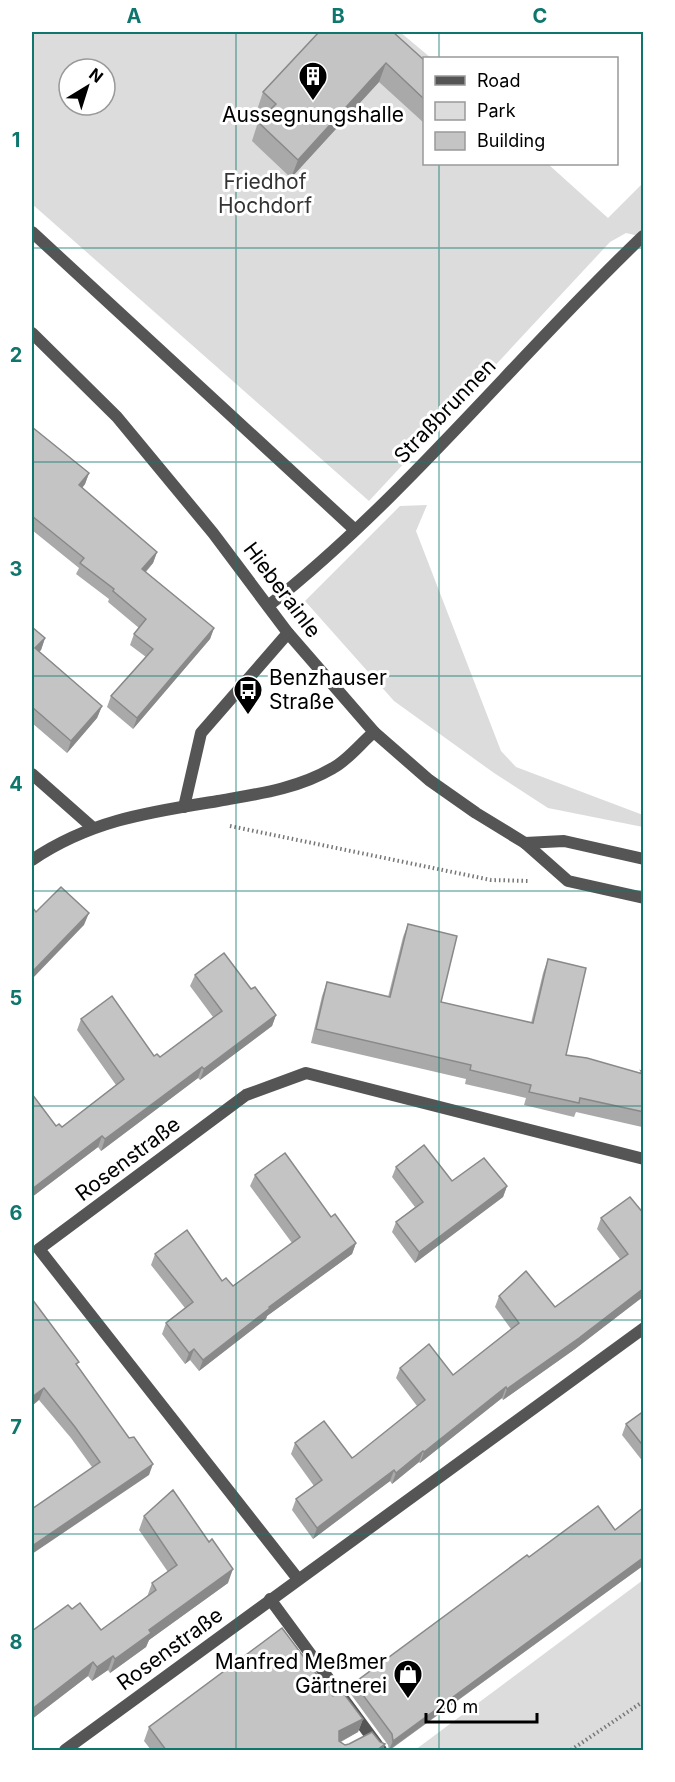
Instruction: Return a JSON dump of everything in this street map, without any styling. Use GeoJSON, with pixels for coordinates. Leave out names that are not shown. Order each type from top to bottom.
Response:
{"type":"FeatureCollection","features":[{"type":"Feature","properties":{"kind":"street"},"geometry":{"type":"LineString","coordinates":[[32,232],[354,529]]}},
{"type":"Feature","properties":{"kind":"street","name":"Straßbrunnen"},"geometry":{"type":"LineString","coordinates":[[268,606],[293,586],[390,496],[643,236]]}},
{"type":"Feature","properties":{"kind":"street","name":"Hieberainle"},"geometry":{"type":"LineString","coordinates":[[32,333],[117,417],[213,533],[288,633],[374,732],[429,780],[476,813],[525,843],[568,881],[644,898]]}},
{"type":"Feature","properties":{"kind":"street"},"geometry":{"type":"LineString","coordinates":[[184,807],[201,733],[288,633]]}},
{"type":"Feature","properties":{"kind":"street"},"geometry":{"type":"LineString","coordinates":[[32,860],[49,848],[92,827],[138,815],[281,790],[334,768],[374,732]]}},
{"type":"Feature","properties":{"kind":"street"},"geometry":{"type":"LineString","coordinates":[[32,774],[92,827]]}},
{"type":"Feature","properties":{"kind":"street"},"geometry":{"type":"LineString","coordinates":[[525,843],[564,841],[644,859]]}},
{"type":"Feature","properties":{"kind":"street","name":"Rosenstraße"},"geometry":{"type":"LineString","coordinates":[[298,1579],[39,1249],[246,1095],[306,1073],[644,1159]]}},
{"type":"Feature","properties":{"kind":"street","name":"Rosenstraße"},"geometry":{"type":"LineString","coordinates":[[65,1750],[644,1328]]}},
{"type":"Feature","properties":{"kind":"street"},"geometry":{"type":"LineString","coordinates":[[270,1599],[365,1737],[381,1750]]}},
{"type":"Feature","properties":{"kind":"path"},"geometry":{"type":"LineString","coordinates":[[225,824],[490,880],[568,881]]}},
{"type":"Feature","properties":{"kind":"path"},"geometry":{"type":"LineString","coordinates":[[571,1750],[644,1701]]}},
{"type":"Feature","properties":{"kind":"green space","name":"Friedhof Hochdorf"},"geometry":{"type":"Polygon","coordinates":[[[32,32],[400,32],[430,57],[423,57],[423,165],[549,165],[608,218],[643,183],[643,237],[626,233],[610,242],[369,501],[32,204],[32,32]]]}},
{"type":"Feature","properties":{"kind":"green space"},"geometry":{"type":"Polygon","coordinates":[[[427,505],[416,531],[501,751],[516,767],[643,815],[643,827],[548,808],[494,773],[394,701],[305,601],[400,506],[427,505]]]}},
{"type":"Feature","properties":{"kind":"green space"},"geometry":{"type":"Polygon","coordinates":[[[643,1580],[643,1750],[415,1750],[643,1580]]]}},
{"type":"Feature","properties":{"kind":"building","name":"Aussegnungshalle"},"geometry":{"type":"Polygon","coordinates":[[[319,32],[393,32],[423,59],[423,98],[386,63],[298,160],[258,122],[276,104],[263,92],[319,32]]]}},
{"type":"Feature","properties":{"kind":"building"},"geometry":{"type":"Polygon","coordinates":[[[32,427],[89,473],[79,485],[157,552],[142,569],[214,628],[137,718],[111,696],[153,649],[134,634],[146,619],[113,591],[114,589],[80,563],[84,558],[32,516],[32,427]]]}},
{"type":"Feature","properties":{"kind":"building"},"geometry":{"type":"Polygon","coordinates":[[[32,627],[45,638],[35,648],[102,706],[71,741],[32,707],[32,627]]]}},
{"type":"Feature","properties":{"kind":"building"},"geometry":{"type":"Polygon","coordinates":[[[61,887],[89,913],[32,972],[32,907],[36,912],[61,887]]]}},
{"type":"Feature","properties":{"kind":"building"},"geometry":{"type":"Polygon","coordinates":[[[408,924],[457,936],[441,1002],[533,1023],[548,959],[586,968],[566,1055],[587,1058],[643,1074],[641,1071],[644,1072],[644,1112],[580,1098],[579,1103],[529,1092],[531,1085],[470,1070],[471,1065],[316,1029],[327,982],[390,997],[408,924]]]}},
{"type":"Feature","properties":{"kind":"building"},"geometry":{"type":"Polygon","coordinates":[[[224,953],[251,989],[255,987],[276,1015],[105,1139],[102,1136],[32,1189],[32,1094],[56,1126],[59,1124],[62,1127],[124,1079],[81,1019],[112,996],[154,1056],[157,1054],[160,1057],[222,1011],[195,975],[224,953]]]}},
{"type":"Feature","properties":{"kind":"building"},"geometry":{"type":"Polygon","coordinates":[[[424,1145],[452,1181],[484,1158],[507,1186],[419,1252],[396,1222],[423,1202],[396,1167],[424,1145]]]}},
{"type":"Feature","properties":{"kind":"building"},"geometry":{"type":"Polygon","coordinates":[[[285,1153],[331,1217],[335,1214],[356,1243],[269,1307],[203,1360],[194,1349],[189,1353],[166,1323],[193,1302],[155,1254],[187,1230],[222,1281],[226,1278],[233,1286],[300,1237],[255,1175],[285,1153]]]}},
{"type":"Feature","properties":{"kind":"building"},"geometry":{"type":"Polygon","coordinates":[[[630,1197],[644,1214],[644,1288],[579,1338],[507,1389],[506,1387],[396,1473],[394,1470],[317,1528],[296,1499],[322,1480],[295,1443],[324,1421],[352,1458],[355,1456],[425,1400],[400,1368],[429,1344],[453,1375],[519,1323],[499,1296],[526,1271],[555,1307],[628,1254],[601,1218],[630,1197]]]}},
{"type":"Feature","properties":{"kind":"building"},"geometry":{"type":"Polygon","coordinates":[[[32,1299],[79,1362],[76,1364],[129,1438],[134,1437],[153,1464],[32,1546],[32,1509],[100,1462],[44,1388],[32,1397],[32,1299]]]}},
{"type":"Feature","properties":{"kind":"building"},"geometry":{"type":"Polygon","coordinates":[[[644,1411],[644,1447],[626,1424],[644,1411]]]}},
{"type":"Feature","properties":{"kind":"building"},"geometry":{"type":"Polygon","coordinates":[[[173,1490],[209,1542],[212,1539],[233,1569],[149,1630],[151,1633],[115,1659],[113,1656],[97,1667],[93,1662],[32,1709],[32,1631],[68,1605],[72,1609],[80,1603],[101,1630],[156,1590],[152,1583],[177,1565],[144,1516],[173,1490]]]}},
{"type":"Feature","properties":{"kind":"building"},"geometry":{"type":"Polygon","coordinates":[[[598,1506],[615,1530],[644,1507],[644,1557],[393,1741],[392,1734],[354,1683],[527,1555],[529,1557],[598,1506]]]}},
{"type":"Feature","properties":{"kind":"building"},"geometry":{"type":"Polygon","coordinates":[[[282,1628],[333,1696],[341,1690],[363,1719],[339,1731],[339,1741],[345,1745],[349,1744],[372,1732],[380,1742],[385,1744],[377,1750],[166,1750],[149,1727],[282,1628]]]}},
{"type":"Feature","properties":{"kind":"place","name":"Aussegnungshalle"},"geometry":{"type":"Point","coordinates":[313,102]}},
{"type":"Feature","properties":{"kind":"place","name":"Benzhauser Straße"},"geometry":{"type":"Point","coordinates":[248,716]}},
{"type":"Feature","properties":{"kind":"place","name":"Manfred Meßmer Gärtnerei"},"geometry":{"type":"Point","coordinates":[408,1700]}}]}
